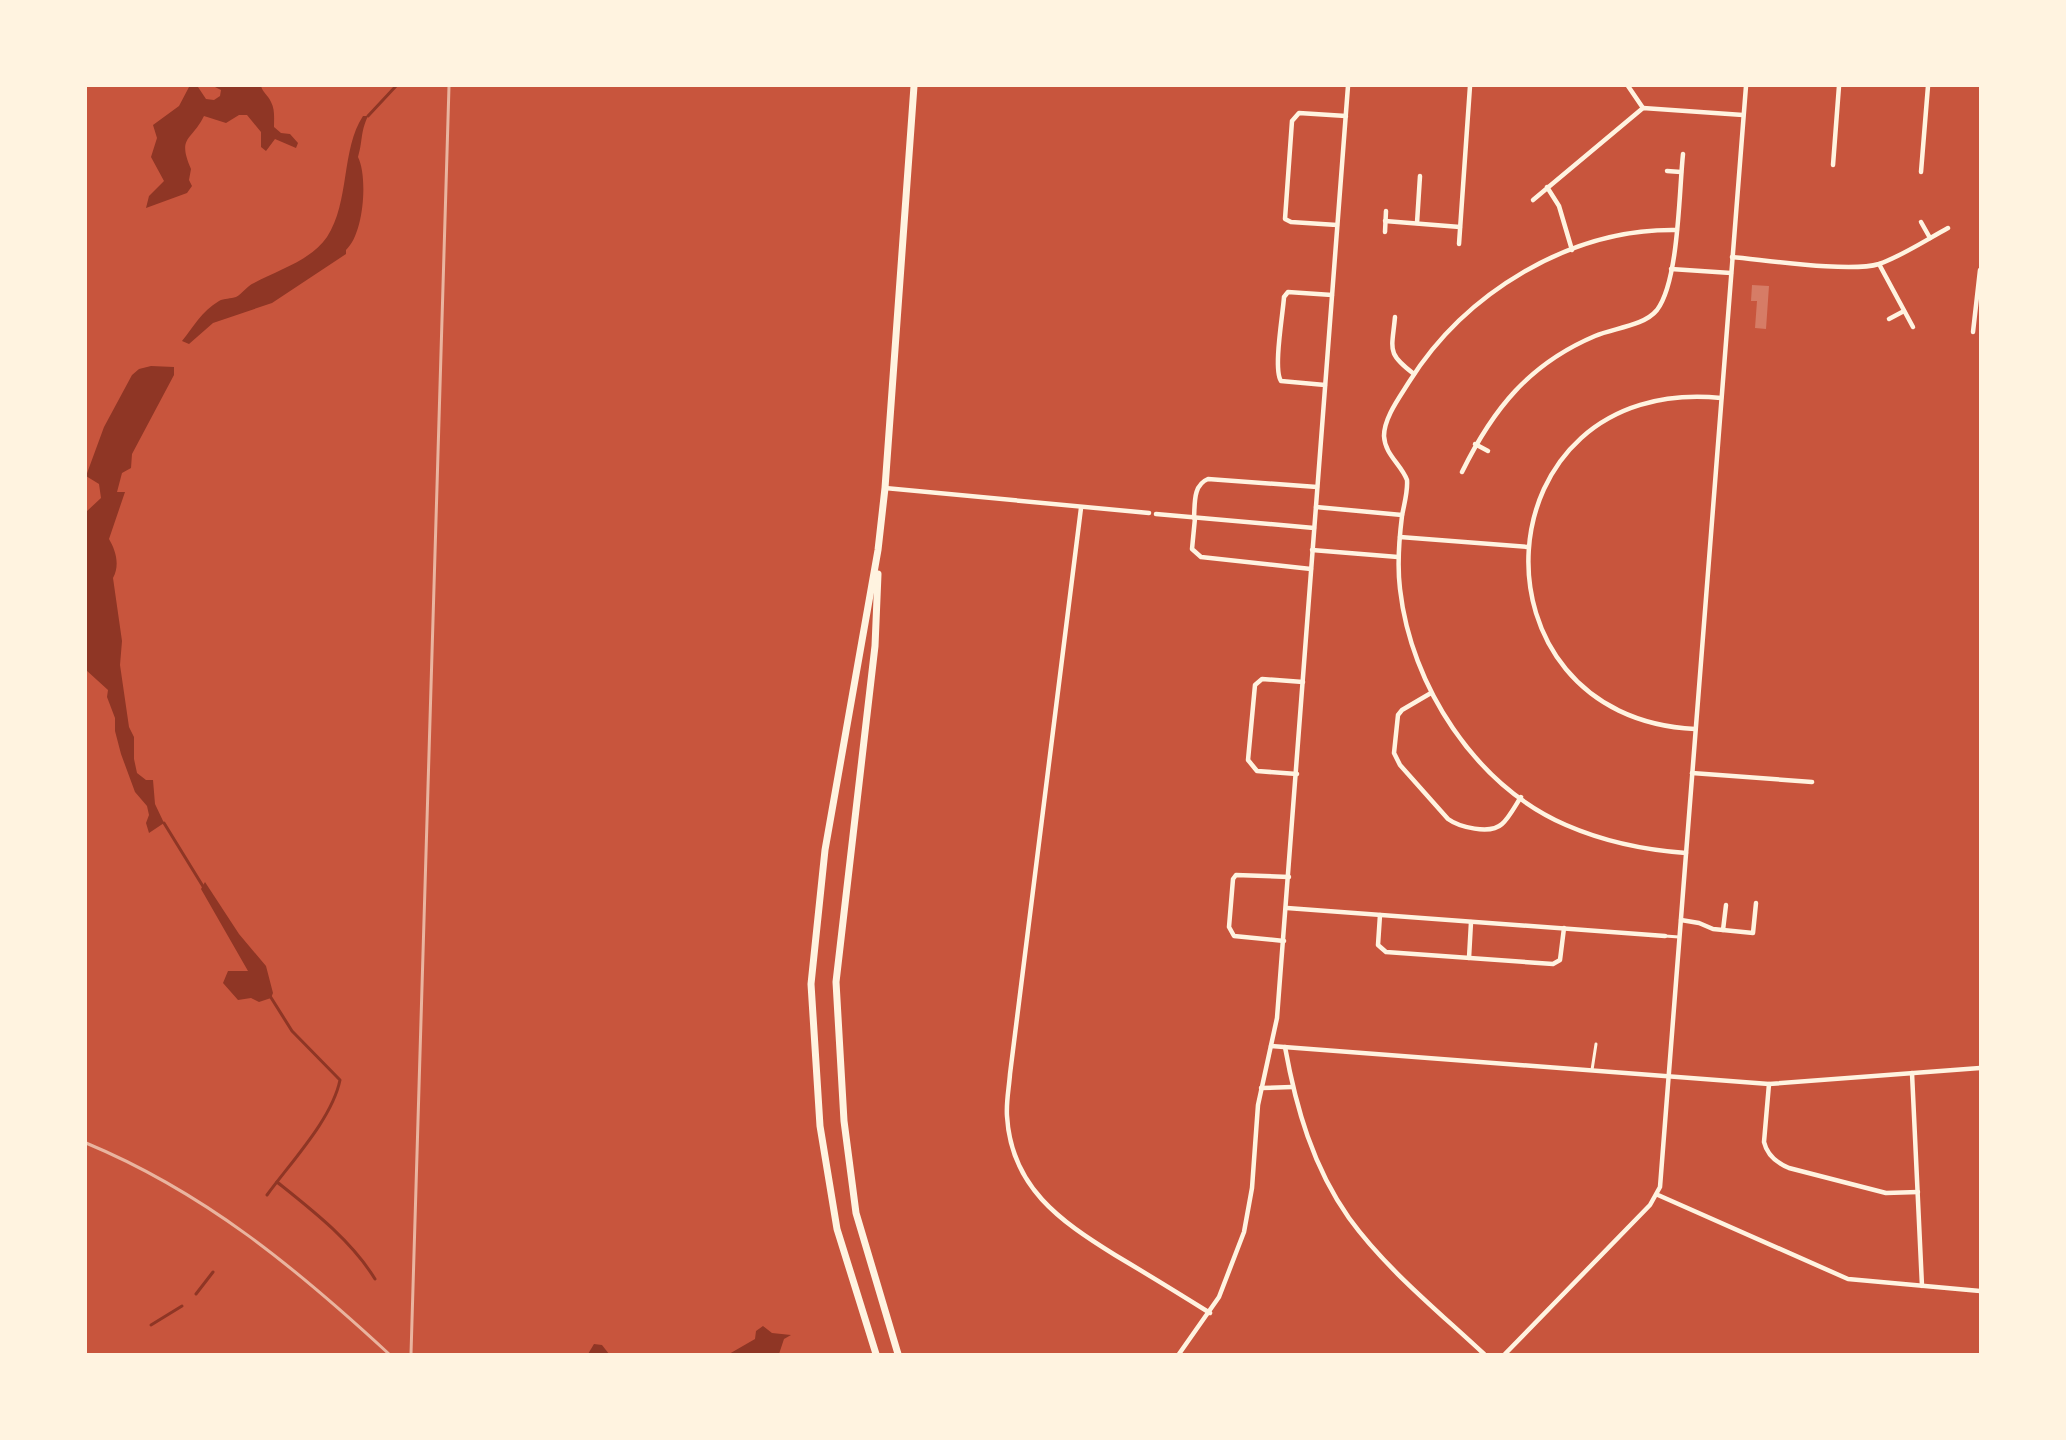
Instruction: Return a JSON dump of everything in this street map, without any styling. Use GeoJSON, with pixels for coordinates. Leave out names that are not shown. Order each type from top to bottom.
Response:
{"type":"FeatureCollection","features":[{"type":"Feature","properties":{"kind":"main road"},"geometry":{"type":"LineString","coordinates":[[876,1354],[837,1229],[820,1126],[811,984],[825,850],[878,550],[885,489],[914,86]]}},
{"type":"Feature","properties":{"kind":"main road"},"geometry":{"type":"LineString","coordinates":[[878,550],[875,646],[836,982],[844,1121],[856,1213],[898,1354]]}},
{"type":"Feature","properties":{"kind":"street"},"geometry":{"type":"LineString","coordinates":[[1179,1354],[1210,1313],[1230,1271],[1248,1214],[1261,1088],[1277,1018],[1348,86]]}},
{"type":"Feature","properties":{"kind":"street"},"geometry":{"type":"LineString","coordinates":[[1459,244],[1470,86]]}},
{"type":"Feature","properties":{"kind":"street"},"geometry":{"type":"LineString","coordinates":[[1628,86],[1643,108]]}},
{"type":"Feature","properties":{"kind":"street"},"geometry":{"type":"LineString","coordinates":[[1505,1354],[1658,1195],[1746,86]]}},
{"type":"Feature","properties":{"kind":"street"},"geometry":{"type":"LineString","coordinates":[[1833,165],[1839,86]]}},
{"type":"Feature","properties":{"kind":"street"},"geometry":{"type":"LineString","coordinates":[[1921,172],[1928,86]]}},
{"type":"Feature","properties":{"kind":"street"},"geometry":{"type":"LineString","coordinates":[[1533,200],[1643,108],[1743,115]]}},
{"type":"Feature","properties":{"kind":"street"},"geometry":{"type":"LineString","coordinates":[[1337,225],[1291,222],[1284,217],[1292,121],[1299,113],[1346,116]]}},
{"type":"Feature","properties":{"kind":"street"},"geometry":{"type":"LineString","coordinates":[[1462,472],[1476,444],[1503,404],[1545,364],[1591,338],[1649,317],[1662,303],[1671,270],[1677,230],[1683,154]]}},
{"type":"Feature","properties":{"kind":"street"},"geometry":{"type":"LineString","coordinates":[[1667,171],[1681,172]]}},
{"type":"Feature","properties":{"kind":"street"},"geometry":{"type":"LineString","coordinates":[[1417,223],[1420,176]]}},
{"type":"Feature","properties":{"kind":"street"},"geometry":{"type":"LineString","coordinates":[[1547,188],[1559,206],[1572,250]]}},
{"type":"Feature","properties":{"kind":"street"},"geometry":{"type":"LineString","coordinates":[[1385,232],[1386,211]]}},
{"type":"Feature","properties":{"kind":"street"},"geometry":{"type":"LineString","coordinates":[[1385,221],[1460,227]]}},
{"type":"Feature","properties":{"kind":"street"},"geometry":{"type":"LineString","coordinates":[[1921,222],[1930,238]]}},
{"type":"Feature","properties":{"kind":"street"},"geometry":{"type":"LineString","coordinates":[[1732,257],[1853,267],[1879,264],[1948,228]]}},
{"type":"Feature","properties":{"kind":"street"},"geometry":{"type":"LineString","coordinates":[[1677,230],[1654,230],[1616,235],[1572,250],[1527,270],[1476,305],[1447,332],[1414,374],[1385,430],[1388,451],[1407,480],[1398,557],[1401,600],[1408,633],[1417,663],[1431,693],[1470,751],[1521,797],[1557,821],[1595,837],[1638,848],[1686,853]]}},
{"type":"Feature","properties":{"kind":"street"},"geometry":{"type":"LineString","coordinates":[[1879,264],[1913,327]]}},
{"type":"Feature","properties":{"kind":"street"},"geometry":{"type":"LineString","coordinates":[[1671,270],[1731,273]]}},
{"type":"Feature","properties":{"kind":"street"},"geometry":{"type":"LineString","coordinates":[[1973,332],[1978,320],[1980,270]]}},
{"type":"Feature","properties":{"kind":"street"},"geometry":{"type":"LineString","coordinates":[[1325,385],[1281,381],[1278,375],[1279,356],[1285,295],[1290,291],[1332,295]]}},
{"type":"Feature","properties":{"kind":"street"},"geometry":{"type":"LineString","coordinates":[[1889,320],[1904,311]]}},
{"type":"Feature","properties":{"kind":"street"},"geometry":{"type":"LineString","coordinates":[[1395,317],[1393,354],[1398,362],[1414,374]]}},
{"type":"Feature","properties":{"kind":"street"},"geometry":{"type":"LineString","coordinates":[[1695,729],[1670,726],[1631,716],[1592,694],[1573,676],[1545,637],[1531,590],[1528,547],[1532,520],[1542,492],[1569,452],[1594,429],[1622,412],[1651,402],[1691,396],[1721,398]]}},
{"type":"Feature","properties":{"kind":"street"},"geometry":{"type":"LineString","coordinates":[[1476,444],[1488,451]]}},
{"type":"Feature","properties":{"kind":"street"},"geometry":{"type":"LineString","coordinates":[[1311,569],[1201,557],[1192,549],[1194,518],[1197,490],[1200,484],[1208,479],[1317,488]]}},
{"type":"Feature","properties":{"kind":"street"},"geometry":{"type":"LineString","coordinates":[[885,489],[1149,513]]}},
{"type":"Feature","properties":{"kind":"street"},"geometry":{"type":"LineString","coordinates":[[1316,507],[1402,515]]}},
{"type":"Feature","properties":{"kind":"street"},"geometry":{"type":"LineString","coordinates":[[1081,508],[1010,1074],[1008,1124],[1020,1166],[1049,1209],[1088,1238],[1210,1313]]}},
{"type":"Feature","properties":{"kind":"street"},"geometry":{"type":"LineString","coordinates":[[1156,514],[1314,528]]}},
{"type":"Feature","properties":{"kind":"street"},"geometry":{"type":"LineString","coordinates":[[1400,537],[1528,547]]}},
{"type":"Feature","properties":{"kind":"street"},"geometry":{"type":"LineString","coordinates":[[1312,550],[1398,557]]}},
{"type":"Feature","properties":{"kind":"street"},"geometry":{"type":"LineString","coordinates":[[1297,774],[1257,771],[1248,760],[1255,685],[1262,679],[1303,682]]}},
{"type":"Feature","properties":{"kind":"street"},"geometry":{"type":"LineString","coordinates":[[1431,693],[1402,710],[1398,715],[1394,753],[1400,765],[1448,819],[1458,825],[1491,829],[1501,826],[1521,797]]}},
{"type":"Feature","properties":{"kind":"street"},"geometry":{"type":"LineString","coordinates":[[1692,773],[1812,782]]}},
{"type":"Feature","properties":{"kind":"street"},"geometry":{"type":"LineString","coordinates":[[1284,941],[1234,936],[1229,927],[1233,879],[1236,875],[1289,877]]}},
{"type":"Feature","properties":{"kind":"street"},"geometry":{"type":"LineString","coordinates":[[1681,920],[1724,930],[1754,933],[1756,903]]}},
{"type":"Feature","properties":{"kind":"street"},"geometry":{"type":"LineString","coordinates":[[1724,930],[1726,905]]}},
{"type":"Feature","properties":{"kind":"street"},"geometry":{"type":"LineString","coordinates":[[1287,908],[1679,938]]}},
{"type":"Feature","properties":{"kind":"street"},"geometry":{"type":"LineString","coordinates":[[1380,915],[1378,945],[1382,951],[1469,958],[1557,963],[1562,955],[1564,928]]}},
{"type":"Feature","properties":{"kind":"street"},"geometry":{"type":"LineString","coordinates":[[1469,958],[1472,922]]}},
{"type":"Feature","properties":{"kind":"street"},"geometry":{"type":"LineString","coordinates":[[1592,1070],[1596,1044]]}},
{"type":"Feature","properties":{"kind":"street"},"geometry":{"type":"LineString","coordinates":[[1271,1046],[1769,1084],[1980,1068]]}},
{"type":"Feature","properties":{"kind":"street"},"geometry":{"type":"LineString","coordinates":[[1285,1047],[1292,1087],[1320,1168],[1348,1216],[1389,1265],[1484,1354]]}},
{"type":"Feature","properties":{"kind":"street"},"geometry":{"type":"LineString","coordinates":[[1912,1073],[1922,1286]]}},
{"type":"Feature","properties":{"kind":"street"},"geometry":{"type":"LineString","coordinates":[[1769,1084],[1764,1142],[1767,1151],[1780,1164],[1876,1191],[1918,1192]]}},
{"type":"Feature","properties":{"kind":"street"},"geometry":{"type":"LineString","coordinates":[[1261,1088],[1292,1087]]}},
{"type":"Feature","properties":{"kind":"street"},"geometry":{"type":"LineString","coordinates":[[1658,1195],[1839,1276],[1859,1281],[1980,1291]]}},
{"type":"Feature","properties":{"kind":"shaded area"},"geometry":{"type":"Polygon","coordinates":[[[213,86],[261,86],[272,105],[274,127],[281,133],[290,134],[298,143],[296,148],[275,139],[266,151],[261,147],[261,132],[247,115],[239,115],[226,123],[204,116],[187,140],[185,150],[191,169],[189,180],[192,186],[187,193],[146,208],[149,196],[164,181],[151,157],[157,138],[153,125],[179,106],[189,87],[198,87],[206,99],[214,100],[220,96],[221,90],[213,86]]]}},
{"type":"Feature","properties":{"kind":"shaded area"},"geometry":{"type":"Polygon","coordinates":[[[363,116],[368,116],[358,157],[363,178],[362,205],[357,232],[346,254],[272,303],[213,323],[189,344],[182,341],[213,305],[221,300],[236,297],[251,284],[303,259],[327,237],[339,208],[351,144],[363,116]]]}},
{"type":"Feature","properties":{"kind":"shaded area"},"geometry":{"type":"Polygon","coordinates":[[[151,366],[174,367],[174,375],[132,454],[131,468],[122,473],[117,492],[125,492],[109,539],[116,558],[113,578],[122,641],[120,665],[129,727],[134,737],[134,759],[137,773],[146,780],[153,780],[155,804],[164,823],[149,833],[146,823],[149,815],[147,806],[135,792],[121,754],[115,731],[115,718],[107,697],[108,690],[86,670],[86,512],[101,498],[99,484],[86,476],[104,427],[132,375],[139,369],[151,366]]]}},
{"type":"Feature","properties":{"kind":"shaded area"},"geometry":{"type":"Polygon","coordinates":[[[205,882],[239,934],[266,966],[273,993],[271,998],[259,1002],[251,998],[238,1000],[223,983],[228,971],[248,971],[201,889],[205,882]]]}},
{"type":"Feature","properties":{"kind":"shaded area"},"geometry":{"type":"Polygon","coordinates":[[[763,1326],[772,1333],[791,1335],[784,1339],[779,1354],[729,1354],[755,1339],[756,1331],[763,1326]]]}},
{"type":"Feature","properties":{"kind":"shaded area"},"geometry":{"type":"Polygon","coordinates":[[[594,1344],[602,1345],[609,1354],[588,1354],[594,1344]]]}},
{"type":"Feature","properties":{"kind":"building"},"geometry":{"type":"Polygon","coordinates":[[[1752,285],[1769,286],[1766,329],[1755,328],[1757,301],[1751,301],[1752,285]]]}},
{"type":"Feature","properties":{"kind":"waterway"},"geometry":{"type":"LineString","coordinates":[[368,116],[396,86]]}},
{"type":"Feature","properties":{"kind":"waterway"},"geometry":{"type":"LineString","coordinates":[[164,823],[204,888]]}},
{"type":"Feature","properties":{"kind":"waterway"},"geometry":{"type":"LineString","coordinates":[[267,1195],[320,1125],[336,1095],[340,1080],[292,1031],[270,996]]}},
{"type":"Feature","properties":{"kind":"waterway"},"geometry":{"type":"LineString","coordinates":[[277,1182],[343,1239],[375,1279]]}},
{"type":"Feature","properties":{"kind":"waterway"},"geometry":{"type":"LineString","coordinates":[[196,1294],[213,1272]]}},
{"type":"Feature","properties":{"kind":"waterway"},"geometry":{"type":"LineString","coordinates":[[151,1325],[182,1306]]}},
{"type":"Feature","properties":{"kind":"railway"},"geometry":{"type":"LineString","coordinates":[[411,1354],[449,86]]}},
{"type":"Feature","properties":{"kind":"railway"},"geometry":{"type":"LineString","coordinates":[[86,1143],[170,1185],[247,1235],[319,1292],[389,1354]]}}]}
